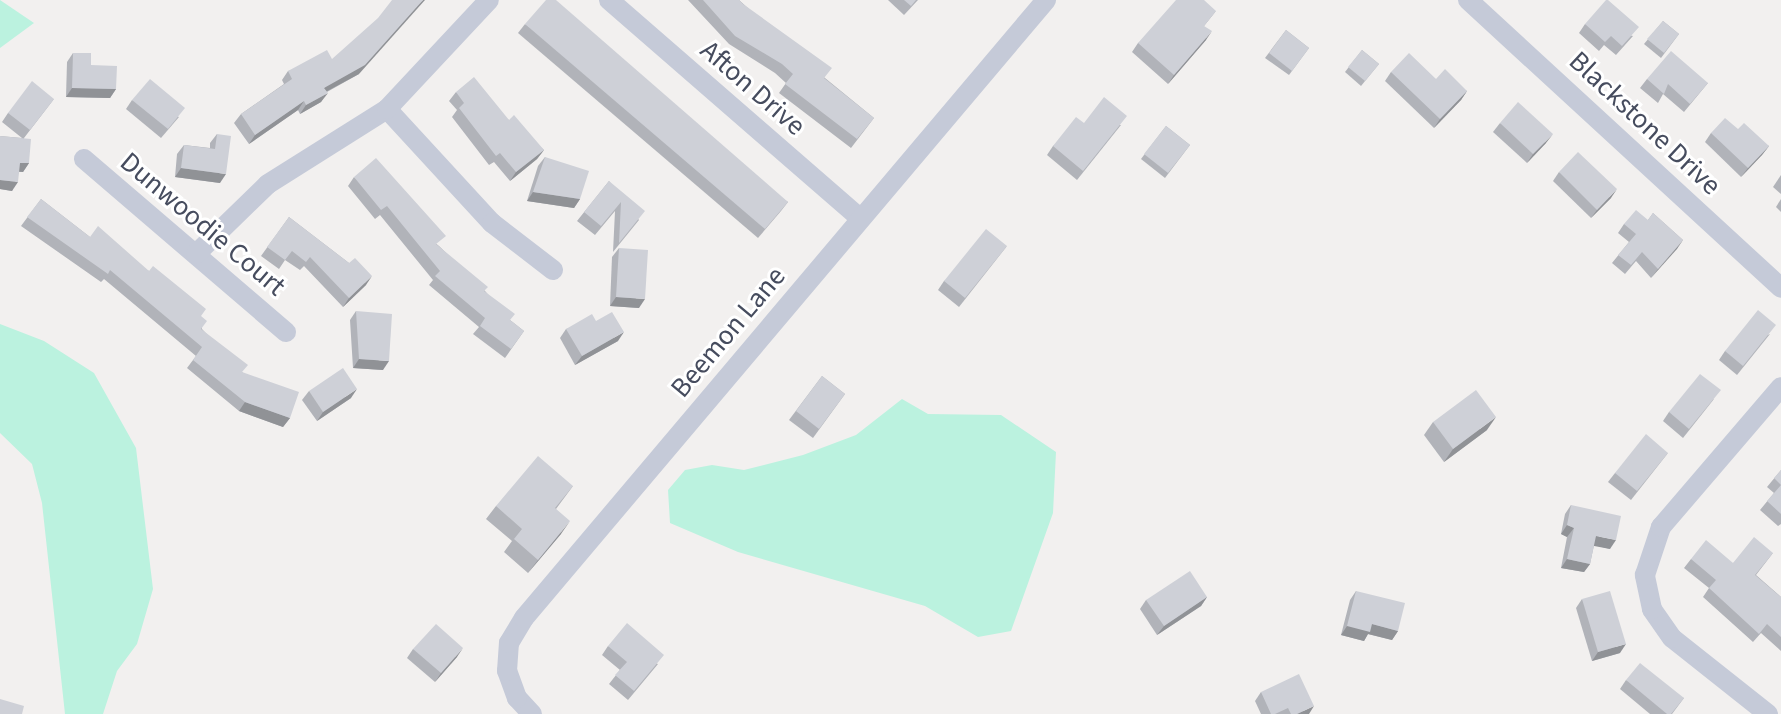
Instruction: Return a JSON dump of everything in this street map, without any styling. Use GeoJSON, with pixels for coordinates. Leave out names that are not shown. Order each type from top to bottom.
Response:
{"type":"FeatureCollection","features":[{"type":"Feature","properties":{"kind":"street"},"geometry":{"type":"LineString","coordinates":[[196,254],[268,184],[387,109],[489,0]]}},
{"type":"Feature","properties":{"kind":"street","name":"Afton Drive"},"geometry":{"type":"LineString","coordinates":[[609,0],[860,218]]}},
{"type":"Feature","properties":{"kind":"street","name":"Blackstone Drive"},"geometry":{"type":"LineString","coordinates":[[1468,0],[1781,288]]}},
{"type":"Feature","properties":{"kind":"street","name":"Beemon Lane"},"geometry":{"type":"LineString","coordinates":[[532,714],[517,698],[507,671],[516,629],[1037,3]]}},
{"type":"Feature","properties":{"kind":"street"},"geometry":{"type":"LineString","coordinates":[[387,109],[492,223],[553,270]]}},
{"type":"Feature","properties":{"kind":"street","name":"Dunwoodie Court"},"geometry":{"type":"LineString","coordinates":[[84,159],[286,332]]}},
{"type":"Feature","properties":{"kind":"street"},"geometry":{"type":"LineString","coordinates":[[1768,714],[1672,638],[1652,609],[1645,575],[1661,527],[1781,387]]}},
{"type":"Feature","properties":{"kind":"green space"},"geometry":{"type":"Polygon","coordinates":[[[0,0],[34,23],[0,48],[0,0]]]}},
{"type":"Feature","properties":{"kind":"green space"},"geometry":{"type":"Polygon","coordinates":[[[0,324],[44,341],[94,373],[136,448],[153,589],[137,644],[117,671],[103,714],[65,714],[42,503],[32,464],[0,433],[0,324]]]}},
{"type":"Feature","properties":{"kind":"green space"},"geometry":{"type":"Polygon","coordinates":[[[902,399],[928,414],[1001,415],[1056,452],[1053,513],[1011,631],[978,637],[925,606],[738,552],[670,523],[668,490],[685,470],[712,465],[744,470],[803,455],[856,435],[902,399]]]}},
{"type":"Feature","properties":{"kind":"building"},"geometry":{"type":"Polygon","coordinates":[[[392,0],[423,0],[365,65],[324,88],[328,93],[306,105],[304,101],[255,135],[241,114],[292,79],[288,71],[327,50],[332,59],[378,18],[392,0]]]}},
{"type":"Feature","properties":{"kind":"building"},"geometry":{"type":"Polygon","coordinates":[[[546,0],[556,0],[788,202],[765,229],[525,24],[546,0]]]}},
{"type":"Feature","properties":{"kind":"building"},"geometry":{"type":"Polygon","coordinates":[[[703,0],[739,0],[832,68],[824,78],[874,118],[857,139],[785,84],[793,74],[735,36],[703,0]]]}},
{"type":"Feature","properties":{"kind":"building"},"geometry":{"type":"Polygon","coordinates":[[[1176,0],[1204,0],[1216,11],[1204,26],[1212,31],[1174,75],[1138,43],[1176,0]]]}},
{"type":"Feature","properties":{"kind":"building"},"geometry":{"type":"Polygon","coordinates":[[[1606,0],[1639,27],[1622,46],[1611,36],[1605,42],[1585,24],[1606,0]]]}},
{"type":"Feature","properties":{"kind":"building"},"geometry":{"type":"Polygon","coordinates":[[[1663,21],[1679,34],[1664,53],[1647,39],[1663,21]]]}},
{"type":"Feature","properties":{"kind":"building"},"geometry":{"type":"Polygon","coordinates":[[[1286,30],[1309,48],[1292,71],[1269,53],[1286,30]]]}},
{"type":"Feature","properties":{"kind":"building"},"geometry":{"type":"Polygon","coordinates":[[[1362,50],[1379,64],[1365,81],[1348,67],[1362,50]]]}},
{"type":"Feature","properties":{"kind":"building"},"geometry":{"type":"Polygon","coordinates":[[[1671,51],[1708,83],[1690,104],[1668,84],[1664,94],[1647,79],[1671,51]]]}},
{"type":"Feature","properties":{"kind":"building"},"geometry":{"type":"Polygon","coordinates":[[[73,53],[91,53],[91,65],[117,66],[116,89],[72,88],[73,53]]]}},
{"type":"Feature","properties":{"kind":"building"},"geometry":{"type":"Polygon","coordinates":[[[1409,53],[1436,79],[1445,69],[1467,91],[1440,119],[1391,72],[1409,53]]]}},
{"type":"Feature","properties":{"kind":"building"},"geometry":{"type":"Polygon","coordinates":[[[474,77],[509,120],[514,115],[544,150],[516,172],[500,153],[496,156],[459,108],[464,103],[456,92],[474,77]]]}},
{"type":"Feature","properties":{"kind":"building"},"geometry":{"type":"Polygon","coordinates":[[[150,79],[185,108],[168,129],[132,100],[150,79]]]}},
{"type":"Feature","properties":{"kind":"building"},"geometry":{"type":"Polygon","coordinates":[[[32,81],[54,99],[30,130],[8,113],[32,81]]]}},
{"type":"Feature","properties":{"kind":"building"},"geometry":{"type":"Polygon","coordinates":[[[1104,97],[1127,116],[1083,171],[1053,146],[1076,117],[1084,123],[1104,97]]]}},
{"type":"Feature","properties":{"kind":"building"},"geometry":{"type":"Polygon","coordinates":[[[1518,102],[1553,134],[1533,154],[1500,123],[1518,102]]]}},
{"type":"Feature","properties":{"kind":"building"},"geometry":{"type":"Polygon","coordinates":[[[1725,118],[1738,129],[1744,123],[1769,146],[1748,168],[1711,133],[1725,118]]]}},
{"type":"Feature","properties":{"kind":"building"},"geometry":{"type":"Polygon","coordinates":[[[1166,126],[1190,145],[1168,173],[1144,154],[1166,126]]]}},
{"type":"Feature","properties":{"kind":"building"},"geometry":{"type":"Polygon","coordinates":[[[217,134],[231,136],[226,174],[181,168],[184,145],[215,149],[217,134]]]}},
{"type":"Feature","properties":{"kind":"building"},"geometry":{"type":"Polygon","coordinates":[[[0,136],[31,139],[29,163],[20,163],[18,182],[0,180],[0,136]]]}},
{"type":"Feature","properties":{"kind":"building"},"geometry":{"type":"Polygon","coordinates":[[[1578,152],[1617,189],[1597,210],[1559,172],[1578,152]]]}},
{"type":"Feature","properties":{"kind":"building"},"geometry":{"type":"Polygon","coordinates":[[[545,157],[589,171],[580,199],[533,192],[545,157]]]}},
{"type":"Feature","properties":{"kind":"building"},"geometry":{"type":"Polygon","coordinates":[[[376,158],[446,236],[436,244],[488,287],[484,291],[515,314],[510,320],[524,331],[511,349],[480,326],[485,318],[435,276],[440,271],[387,206],[381,210],[354,177],[376,158]]]}},
{"type":"Feature","properties":{"kind":"building"},"geometry":{"type":"Polygon","coordinates":[[[609,181],[645,211],[619,243],[621,202],[601,226],[584,212],[609,181]]]}},
{"type":"Feature","properties":{"kind":"building"},"geometry":{"type":"Polygon","coordinates":[[[41,199],[90,237],[98,226],[149,271],[153,266],[206,309],[201,316],[207,321],[201,329],[248,365],[242,372],[299,392],[290,418],[245,402],[193,360],[202,347],[110,270],[108,274],[27,217],[41,199]]]}},
{"type":"Feature","properties":{"kind":"building"},"geometry":{"type":"Polygon","coordinates":[[[1636,210],[1648,220],[1653,213],[1683,240],[1658,269],[1642,252],[1631,265],[1618,255],[1636,234],[1624,224],[1636,210]]]}},
{"type":"Feature","properties":{"kind":"building"},"geometry":{"type":"Polygon","coordinates":[[[289,217],[349,263],[355,258],[372,276],[349,298],[310,257],[306,262],[292,251],[285,260],[267,247],[289,217]]]}},
{"type":"Feature","properties":{"kind":"building"},"geometry":{"type":"Polygon","coordinates":[[[986,229],[1007,246],[965,298],[944,281],[986,229]]]}},
{"type":"Feature","properties":{"kind":"building"},"geometry":{"type":"Polygon","coordinates":[[[619,248],[648,250],[645,299],[616,297],[619,248]]]}},
{"type":"Feature","properties":{"kind":"building"},"geometry":{"type":"Polygon","coordinates":[[[1758,310],[1776,325],[1743,366],[1725,351],[1758,310]]]}},
{"type":"Feature","properties":{"kind":"building"},"geometry":{"type":"Polygon","coordinates":[[[356,311],[392,314],[389,361],[359,359],[356,311]]]}},
{"type":"Feature","properties":{"kind":"building"},"geometry":{"type":"Polygon","coordinates":[[[612,312],[624,332],[582,356],[566,329],[592,314],[596,321],[612,312]]]}},
{"type":"Feature","properties":{"kind":"building"},"geometry":{"type":"Polygon","coordinates":[[[343,368],[357,389],[323,412],[309,391],[343,368]]]}},
{"type":"Feature","properties":{"kind":"building"},"geometry":{"type":"Polygon","coordinates":[[[1700,374],[1721,390],[1689,429],[1669,412],[1700,374]]]}},
{"type":"Feature","properties":{"kind":"building"},"geometry":{"type":"Polygon","coordinates":[[[822,376],[845,394],[819,429],[796,411],[822,376]]]}},
{"type":"Feature","properties":{"kind":"building"},"geometry":{"type":"Polygon","coordinates":[[[1476,390],[1496,417],[1453,449],[1433,422],[1476,390]]]}},
{"type":"Feature","properties":{"kind":"building"},"geometry":{"type":"Polygon","coordinates":[[[1646,434],[1668,453],[1637,491],[1615,473],[1646,434]]]}},
{"type":"Feature","properties":{"kind":"building"},"geometry":{"type":"Polygon","coordinates":[[[538,456],[573,486],[555,508],[570,521],[538,560],[514,539],[522,529],[496,506],[538,456]]]}},
{"type":"Feature","properties":{"kind":"building"},"geometry":{"type":"Polygon","coordinates":[[[1781,470],[1781,485],[1774,478],[1781,470]]]}},
{"type":"Feature","properties":{"kind":"building"},"geometry":{"type":"Polygon","coordinates":[[[1781,485],[1781,514],[1767,501],[1781,485]]]}},
{"type":"Feature","properties":{"kind":"building"},"geometry":{"type":"Polygon","coordinates":[[[1571,505],[1621,516],[1616,540],[1596,536],[1590,564],[1567,559],[1574,528],[1567,525],[1571,505]]]}},
{"type":"Feature","properties":{"kind":"building"},"geometry":{"type":"Polygon","coordinates":[[[1754,537],[1773,553],[1755,575],[1781,597],[1781,637],[1767,624],[1759,634],[1709,588],[1716,580],[1691,559],[1706,540],[1733,563],[1754,537]]]}},
{"type":"Feature","properties":{"kind":"building"},"geometry":{"type":"Polygon","coordinates":[[[1190,571],[1207,597],[1164,626],[1146,600],[1190,571]]]}},
{"type":"Feature","properties":{"kind":"building"},"geometry":{"type":"Polygon","coordinates":[[[1356,591],[1405,603],[1398,631],[1372,624],[1370,632],[1347,626],[1356,591]]]}},
{"type":"Feature","properties":{"kind":"building"},"geometry":{"type":"Polygon","coordinates":[[[1610,591],[1626,644],[1598,652],[1582,599],[1610,591]]]}},
{"type":"Feature","properties":{"kind":"building"},"geometry":{"type":"Polygon","coordinates":[[[627,623],[664,655],[634,691],[615,675],[627,662],[608,646],[627,623]]]}},
{"type":"Feature","properties":{"kind":"building"},"geometry":{"type":"Polygon","coordinates":[[[436,624],[463,648],[441,673],[413,649],[436,624]]]}},
{"type":"Feature","properties":{"kind":"building"},"geometry":{"type":"Polygon","coordinates":[[[1640,663],[1684,698],[1671,714],[1667,714],[1626,680],[1640,663]]]}},
{"type":"Feature","properties":{"kind":"building"},"geometry":{"type":"Polygon","coordinates":[[[1299,674],[1314,706],[1297,714],[1291,714],[1288,708],[1271,714],[1261,692],[1299,674]]]}},
{"type":"Feature","properties":{"kind":"building"},"geometry":{"type":"Polygon","coordinates":[[[0,699],[24,706],[22,714],[0,714],[0,699]]]}}]}
